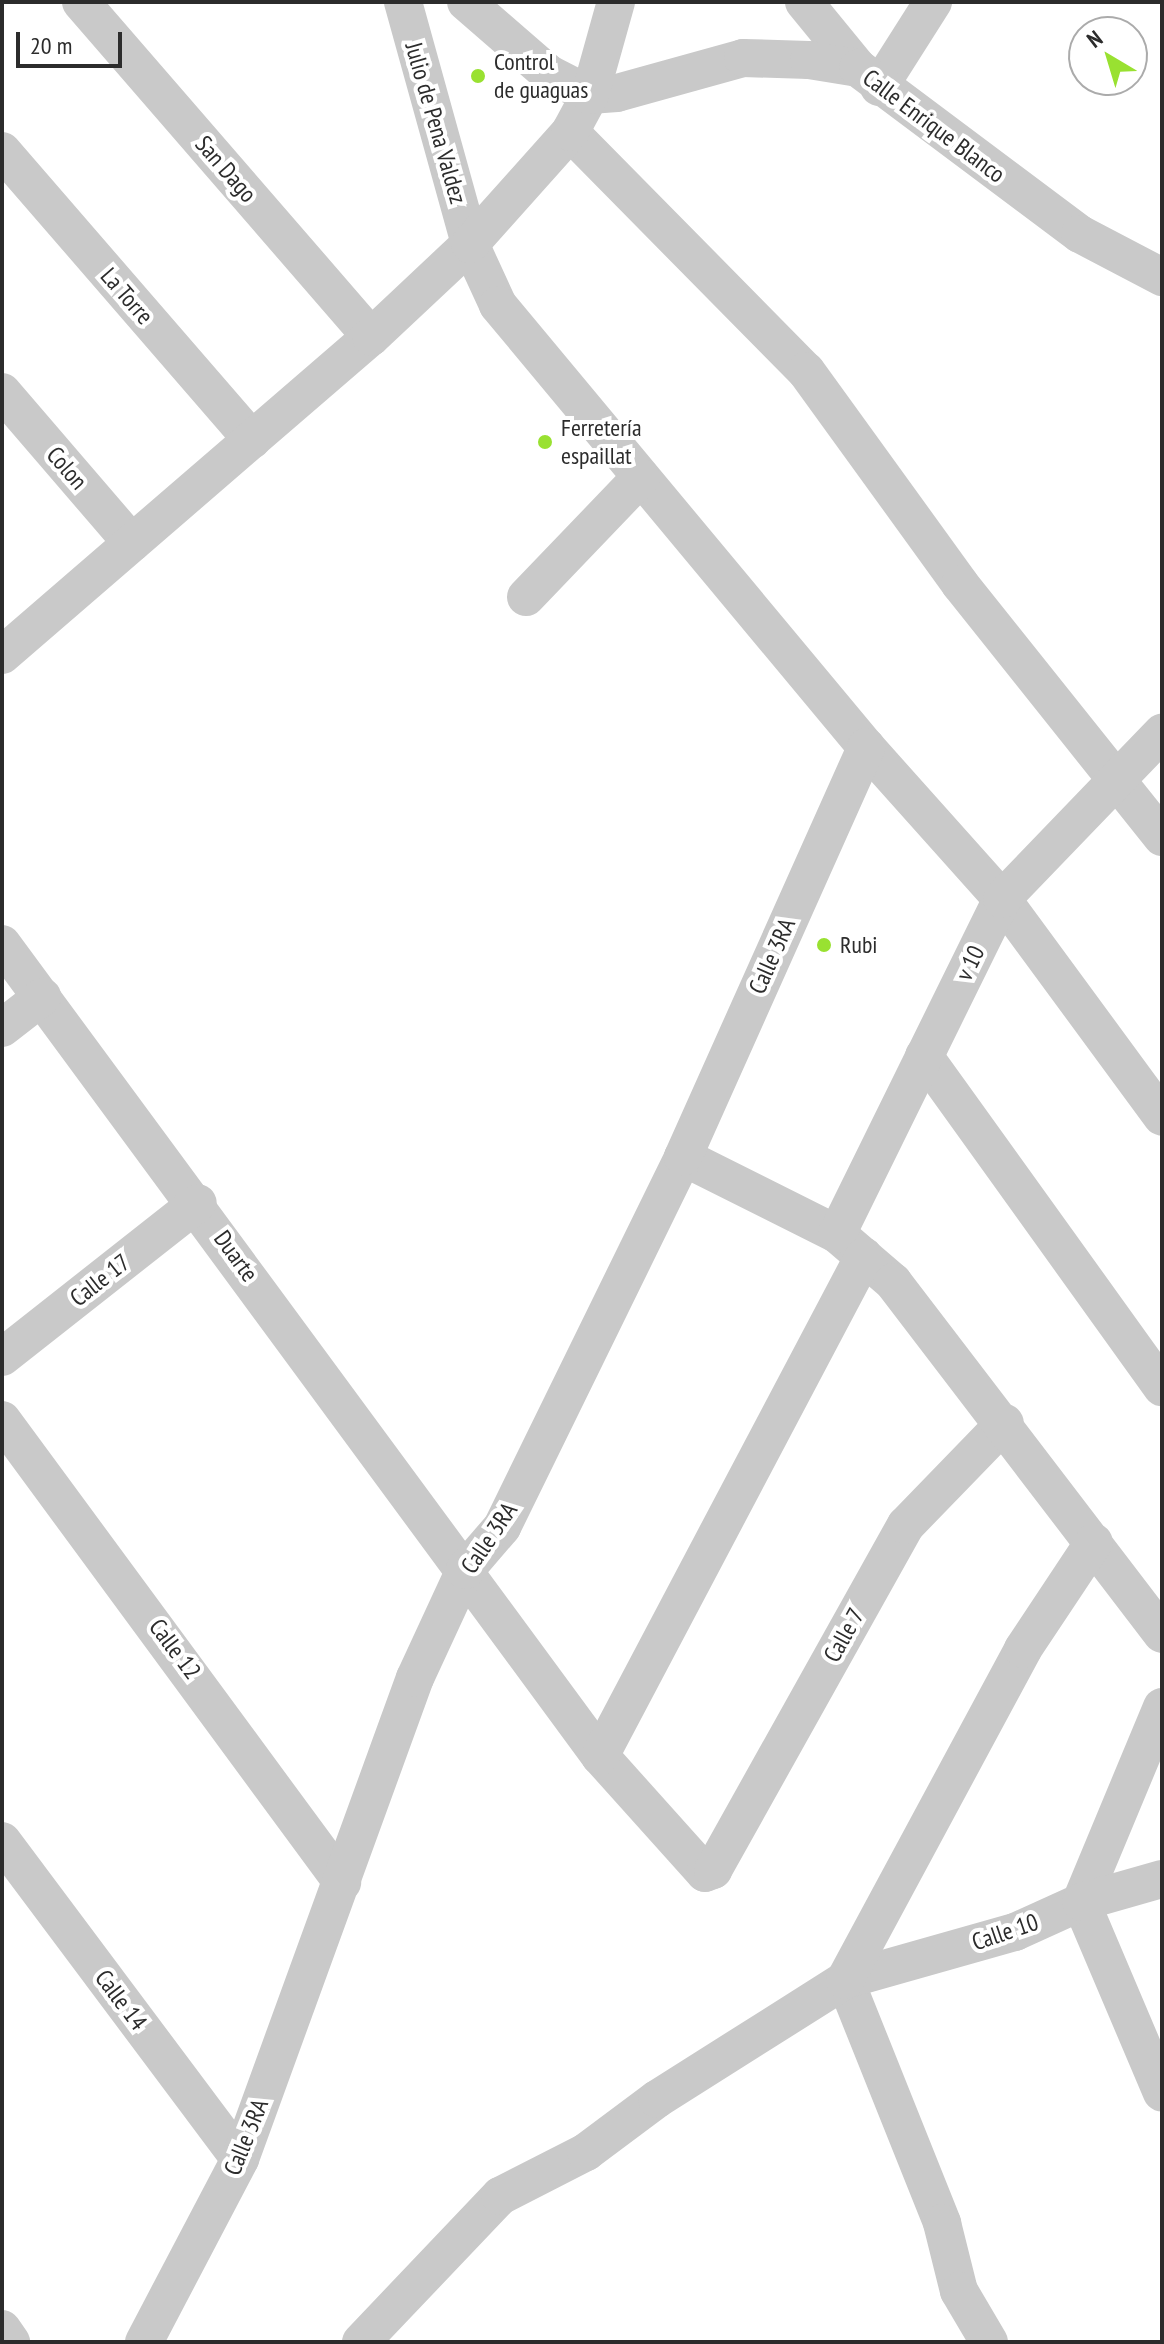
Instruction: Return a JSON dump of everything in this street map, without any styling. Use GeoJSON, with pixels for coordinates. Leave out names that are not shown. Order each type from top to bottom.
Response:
{"type":"FeatureCollection","features":[{"type":"Feature","properties":{"kind":"street","name":"San Dago"},"geometry":{"type":"LineString","coordinates":[[81,2],[371,337]]}},
{"type":"Feature","properties":{"kind":"street","name":"Julio de Pena Valdez"},"geometry":{"type":"LineString","coordinates":[[403,2],[470,244],[498,305],[866,747],[1002,899],[1162,1117]]}},
{"type":"Feature","properties":{"kind":"street"},"geometry":{"type":"LineString","coordinates":[[466,2],[549,74],[590,95]]}},
{"type":"Feature","properties":{"kind":"street"},"geometry":{"type":"LineString","coordinates":[[5,646],[252,440],[371,337],[470,244],[570,132],[590,95],[616,2]]}},
{"type":"Feature","properties":{"kind":"street"},"geometry":{"type":"LineString","coordinates":[[804,2],[868,78],[933,2]]}},
{"type":"Feature","properties":{"kind":"street","name":"Calle Enrique Blanco"},"geometry":{"type":"LineString","coordinates":[[590,95],[617,93],[743,58],[809,60],[868,78],[1080,234],[1162,277]]}},
{"type":"Feature","properties":{"kind":"street"},"geometry":{"type":"LineString","coordinates":[[570,132],[806,371],[960,584],[1119,778],[1162,837]]}},
{"type":"Feature","properties":{"kind":"street","name":"La Torre"},"geometry":{"type":"LineString","coordinates":[[2,151],[252,440]]}},
{"type":"Feature","properties":{"kind":"street","name":"Colon"},"geometry":{"type":"LineString","coordinates":[[2,392],[132,543]]}},
{"type":"Feature","properties":{"kind":"street"},"geometry":{"type":"LineString","coordinates":[[526,597],[641,477]]}},
{"type":"Feature","properties":{"kind":"street","name":"v 10"},"geometry":{"type":"LineString","coordinates":[[600,1756],[850,1245],[924,1056],[1002,899],[1162,733]]}},
{"type":"Feature","properties":{"kind":"street","name":"Calle 3RA"},"geometry":{"type":"LineString","coordinates":[[144,2342],[240,2159],[415,1678],[465,1570],[502,1527],[683,1157],[866,747]]}},
{"type":"Feature","properties":{"kind":"street","name":"Duarte"},"geometry":{"type":"LineString","coordinates":[[2,944],[198,1203],[600,1756],[698,1869],[713,1870]]}},
{"type":"Feature","properties":{"kind":"street"},"geometry":{"type":"LineString","coordinates":[[2,1028],[42,997]]}},
{"type":"Feature","properties":{"kind":"street"},"geometry":{"type":"LineString","coordinates":[[924,1056],[1162,1387]]}},
{"type":"Feature","properties":{"kind":"street"},"geometry":{"type":"LineString","coordinates":[[683,1157],[850,1245],[893,1282],[1005,1423],[1162,1634]]}},
{"type":"Feature","properties":{"kind":"street","name":"Calle 17"},"geometry":{"type":"LineString","coordinates":[[2,1357],[198,1203]]}},
{"type":"Feature","properties":{"kind":"street","name":"Calle 12"},"geometry":{"type":"LineString","coordinates":[[2,1420],[342,1882]]}},
{"type":"Feature","properties":{"kind":"street","name":"Calle 7"},"geometry":{"type":"LineString","coordinates":[[713,1870],[906,1525],[1005,1423]]}},
{"type":"Feature","properties":{"kind":"street"},"geometry":{"type":"LineString","coordinates":[[361,2342],[500,2196],[586,2152],[657,2099],[845,1980],[1023,1649],[1094,1542]]}},
{"type":"Feature","properties":{"kind":"street"},"geometry":{"type":"LineString","coordinates":[[1161,2088],[1081,1902],[1162,1707]]}},
{"type":"Feature","properties":{"kind":"street","name":"Calle 14"},"geometry":{"type":"LineString","coordinates":[[2,1841],[240,2159]]}},
{"type":"Feature","properties":{"kind":"street","name":"Calle 10"},"geometry":{"type":"LineString","coordinates":[[845,1980],[1015,1932],[1081,1902],[1162,1879]]}},
{"type":"Feature","properties":{"kind":"street"},"geometry":{"type":"LineString","coordinates":[[845,1980],[942,2223],[959,2291],[989,2342]]}},
{"type":"Feature","properties":{"kind":"street"},"geometry":{"type":"LineString","coordinates":[[2,2329],[11,2342]]}},
{"type":"Feature","properties":{"kind":"place","name":"Control de guaguas"},"geometry":{"type":"Point","coordinates":[478,76]}},
{"type":"Feature","properties":{"kind":"place","name":"Ferretería espaillat"},"geometry":{"type":"Point","coordinates":[545,442]}},
{"type":"Feature","properties":{"kind":"place","name":"Rubi"},"geometry":{"type":"Point","coordinates":[824,945]}}]}
